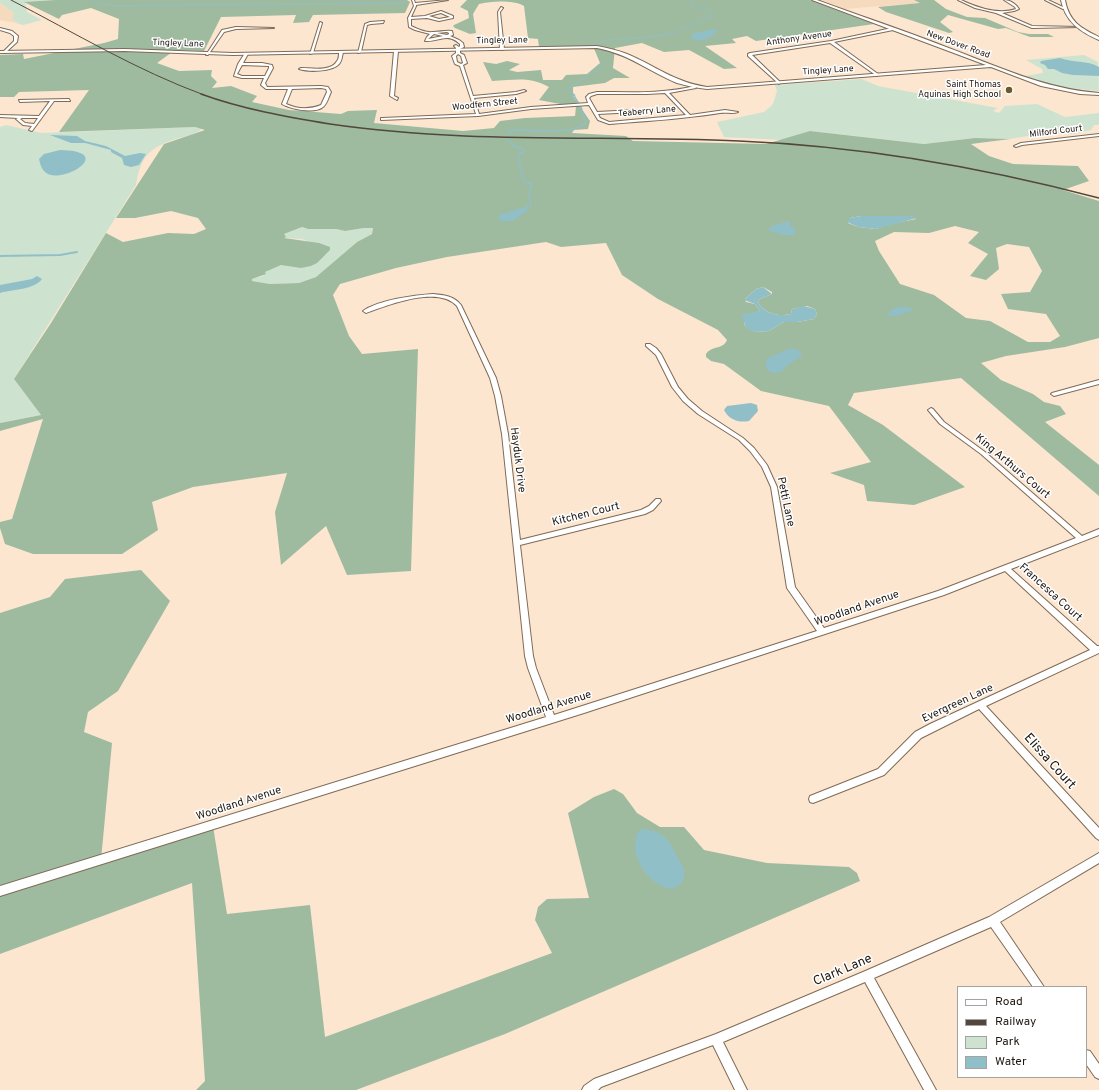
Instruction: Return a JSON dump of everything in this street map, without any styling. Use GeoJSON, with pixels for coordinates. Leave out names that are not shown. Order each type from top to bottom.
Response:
{"type":"FeatureCollection","features":[{"type":"Feature","properties":{"kind":"street"},"geometry":{"type":"LineString","coordinates":[[413,0],[415,4],[410,18],[410,26],[417,30],[448,37],[462,44],[462,47],[454,56],[456,64],[460,65],[478,115]]}},
{"type":"Feature","properties":{"kind":"street"},"geometry":{"type":"LineString","coordinates":[[415,4],[432,1],[447,1],[446,0]]}},
{"type":"Feature","properties":{"kind":"street","name":"New Dover Road"},"geometry":{"type":"LineString","coordinates":[[814,0],[1049,87],[1099,94]]}},
{"type":"Feature","properties":{"kind":"street"},"geometry":{"type":"LineString","coordinates":[[959,0],[978,10],[997,12],[1014,11],[1018,9],[1016,6],[1005,0]]}},
{"type":"Feature","properties":{"kind":"street"},"geometry":{"type":"LineString","coordinates":[[1046,0],[1064,8]]}},
{"type":"Feature","properties":{"kind":"street"},"geometry":{"type":"LineString","coordinates":[[1063,0],[1064,8],[1069,19],[1078,27],[1099,38]]}},
{"type":"Feature","properties":{"kind":"street"},"geometry":{"type":"LineString","coordinates":[[502,8],[499,12],[502,49]]}},
{"type":"Feature","properties":{"kind":"street"},"geometry":{"type":"LineString","coordinates":[[410,18],[427,17],[441,20],[452,17],[442,12],[426,16],[427,17]]}},
{"type":"Feature","properties":{"kind":"street"},"geometry":{"type":"LineString","coordinates":[[997,12],[1036,27],[1078,27]]}},
{"type":"Feature","properties":{"kind":"street"},"geometry":{"type":"LineString","coordinates":[[360,52],[366,25],[370,23],[383,22]]}},
{"type":"Feature","properties":{"kind":"street"},"geometry":{"type":"LineString","coordinates":[[311,53],[321,23]]}},
{"type":"Feature","properties":{"kind":"street"},"geometry":{"type":"LineString","coordinates":[[207,54],[220,33],[223,31],[236,28],[272,28]]}},
{"type":"Feature","properties":{"kind":"street"},"geometry":{"type":"LineString","coordinates":[[0,29],[11,32],[16,36],[16,41],[2,52]]}},
{"type":"Feature","properties":{"kind":"street","name":"Anthony Avenue"},"geometry":{"type":"LineString","coordinates":[[779,83],[750,56],[750,54],[831,42],[892,29]]}},
{"type":"Feature","properties":{"kind":"street"},"geometry":{"type":"LineString","coordinates":[[450,32],[452,34],[448,37],[431,40],[426,40],[432,34],[450,32]]}},
{"type":"Feature","properties":{"kind":"street"},"geometry":{"type":"LineString","coordinates":[[456,40],[456,47],[462,55],[465,63],[460,65]]}},
{"type":"Feature","properties":{"kind":"street"},"geometry":{"type":"LineString","coordinates":[[831,42],[877,75]]}},
{"type":"Feature","properties":{"kind":"street","name":"Tingley Lane"},"geometry":{"type":"LineString","coordinates":[[2,52],[124,50],[207,54],[246,54],[603,47],[622,53],[679,83],[696,88],[716,88],[994,66]]}},
{"type":"Feature","properties":{"kind":"street"},"geometry":{"type":"LineString","coordinates":[[396,51],[392,96],[397,99]]}},
{"type":"Feature","properties":{"kind":"street"},"geometry":{"type":"LineString","coordinates":[[301,69],[320,69],[334,66],[338,62],[342,52]]}},
{"type":"Feature","properties":{"kind":"street"},"geometry":{"type":"LineString","coordinates":[[246,54],[235,74],[236,76],[266,77]]}},
{"type":"Feature","properties":{"kind":"street"},"geometry":{"type":"LineString","coordinates":[[240,64],[270,65],[263,83],[264,87],[325,88],[329,92],[322,106],[312,109],[304,109],[284,104],[290,88]]}},
{"type":"Feature","properties":{"kind":"street","name":"Teaberry Lane"},"geometry":{"type":"LineString","coordinates":[[696,88],[666,92],[594,93],[587,97],[601,120],[612,123],[725,111],[736,112]]}},
{"type":"Feature","properties":{"kind":"street"},"geometry":{"type":"LineString","coordinates":[[472,97],[516,94],[524,91]]}},
{"type":"Feature","properties":{"kind":"street"},"geometry":{"type":"LineString","coordinates":[[666,92],[689,116]]}},
{"type":"Feature","properties":{"kind":"street"},"geometry":{"type":"LineString","coordinates":[[20,101],[69,100]]}},
{"type":"Feature","properties":{"kind":"street"},"geometry":{"type":"LineString","coordinates":[[31,130],[52,101]]}},
{"type":"Feature","properties":{"kind":"street","name":"Woodfern Street"},"geometry":{"type":"LineString","coordinates":[[382,119],[478,115],[531,108],[590,104]]}},
{"type":"Feature","properties":{"kind":"street"},"geometry":{"type":"LineString","coordinates":[[596,113],[636,111]]}},
{"type":"Feature","properties":{"kind":"street"},"geometry":{"type":"LineString","coordinates":[[0,116],[40,117]]}},
{"type":"Feature","properties":{"kind":"street"},"geometry":{"type":"LineString","coordinates":[[21,117],[18,119],[24,124],[35,126]]}},
{"type":"Feature","properties":{"kind":"street","name":"Milford Court"},"geometry":{"type":"LineString","coordinates":[[1016,146],[1021,144],[1099,135]]}},
{"type":"Feature","properties":{"kind":"street","name":"Hayduk Drive"},"geometry":{"type":"LineString","coordinates":[[366,311],[382,305],[432,296],[450,298],[459,306],[493,378],[505,434],[531,662],[551,718]]}},
{"type":"Feature","properties":{"kind":"street","name":"Petti Lane"},"geometry":{"type":"LineString","coordinates":[[648,345],[657,350],[674,387],[684,399],[741,439],[753,450],[763,463],[772,479],[775,492],[791,588],[822,632]]}},
{"type":"Feature","properties":{"kind":"street"},"geometry":{"type":"LineString","coordinates":[[1054,394],[1099,382]]}},
{"type":"Feature","properties":{"kind":"street","name":"King Arthurs Court"},"geometry":{"type":"LineString","coordinates":[[931,410],[942,423],[983,453],[1081,539]]}},
{"type":"Feature","properties":{"kind":"street","name":"Kitchen Court"},"geometry":{"type":"LineString","coordinates":[[517,543],[643,512],[651,508],[658,501]]}},
{"type":"Feature","properties":{"kind":"street","name":"Woodland Avenue"},"geometry":{"type":"LineString","coordinates":[[0,891],[822,632],[941,593],[1099,532]]}},
{"type":"Feature","properties":{"kind":"street","name":"Francesca Court"},"geometry":{"type":"LineString","coordinates":[[1006,568],[1098,649]]}},
{"type":"Feature","properties":{"kind":"street","name":"Evergreen Lane"},"geometry":{"type":"LineString","coordinates":[[813,798],[864,780],[881,772],[918,735],[1098,649]]}},
{"type":"Feature","properties":{"kind":"street","name":"Elissa Court"},"geometry":{"type":"LineString","coordinates":[[981,706],[1099,835]]}},
{"type":"Feature","properties":{"kind":"street","name":"Clark Lane"},"geometry":{"type":"LineString","coordinates":[[588,1090],[598,1083],[716,1038],[867,976],[993,921],[1099,858]]}},
{"type":"Feature","properties":{"kind":"street"},"geometry":{"type":"LineString","coordinates":[[993,921],[1038,986]]}},
{"type":"Feature","properties":{"kind":"street"},"geometry":{"type":"LineString","coordinates":[[867,976],[930,1090]]}},
{"type":"Feature","properties":{"kind":"street"},"geometry":{"type":"LineString","coordinates":[[716,1038],[741,1090]]}},
{"type":"Feature","properties":{"kind":"street"},"geometry":{"type":"LineString","coordinates":[[1087,1056],[1099,1074]]}},
{"type":"Feature","properties":{"kind":"shaded area"},"geometry":{"type":"Polygon","coordinates":[[[819,0],[914,0],[920,3],[844,9],[819,0]]]}},
{"type":"Feature","properties":{"kind":"shaded area"},"geometry":{"type":"Polygon","coordinates":[[[0,3],[14,13],[21,22],[16,23],[0,20],[0,3]]]}},
{"type":"Feature","properties":{"kind":"green space"},"geometry":{"type":"Polygon","coordinates":[[[0,0],[55,0],[25,2],[27,12],[42,20],[23,25],[12,20],[14,13],[0,3],[0,0]]]}},
{"type":"Feature","properties":{"kind":"green space"},"geometry":{"type":"Polygon","coordinates":[[[55,0],[407,0],[410,2],[405,13],[313,15],[309,22],[293,23],[296,15],[221,17],[204,51],[175,50],[157,63],[179,71],[212,70],[211,76],[217,82],[212,88],[231,86],[257,96],[252,102],[289,110],[341,114],[348,111],[377,110],[374,123],[463,131],[494,128],[500,121],[525,118],[575,116],[576,107],[539,100],[549,87],[535,81],[528,80],[492,81],[483,62],[496,64],[507,61],[520,64],[509,70],[517,72],[541,70],[543,80],[562,80],[566,75],[587,74],[600,63],[593,46],[539,47],[538,39],[528,38],[524,6],[519,4],[508,2],[490,2],[479,4],[473,14],[476,33],[470,34],[455,28],[453,26],[454,25],[469,18],[468,11],[460,7],[467,0],[810,0],[874,24],[756,41],[747,36],[732,39],[736,43],[705,46],[737,68],[724,69],[689,50],[664,52],[642,43],[615,48],[613,68],[630,78],[614,78],[605,83],[573,87],[573,96],[590,121],[588,129],[574,130],[572,133],[626,136],[633,141],[766,144],[810,131],[924,144],[975,138],[1010,139],[971,144],[989,156],[1013,164],[1078,166],[1089,181],[1063,190],[1099,201],[1099,338],[1065,347],[1006,356],[981,363],[1001,380],[1033,394],[1044,402],[1060,406],[1066,414],[1045,422],[1099,465],[1099,496],[961,378],[854,393],[848,405],[883,425],[965,487],[914,505],[867,501],[864,485],[830,473],[871,462],[829,406],[761,391],[724,364],[711,361],[706,357],[708,351],[723,345],[727,340],[718,330],[658,299],[622,275],[606,243],[561,247],[546,242],[447,257],[396,268],[340,284],[333,295],[349,336],[362,354],[418,349],[411,571],[347,575],[326,526],[281,565],[275,512],[287,473],[193,487],[152,502],[158,530],[122,554],[33,554],[5,544],[0,528],[0,522],[12,519],[43,419],[0,431],[0,423],[41,415],[14,379],[51,323],[106,233],[123,242],[168,233],[194,234],[206,229],[198,218],[171,211],[135,218],[116,218],[164,144],[205,130],[195,127],[59,132],[89,90],[19,92],[14,97],[0,97],[0,55],[23,54],[24,59],[118,39],[119,19],[91,8],[62,15],[59,19],[24,2],[55,0]],[[861,216],[850,218],[848,223],[858,227],[876,229],[890,224],[916,219],[911,216],[861,216]],[[955,226],[929,233],[894,232],[875,241],[879,251],[900,284],[934,295],[966,318],[990,321],[1028,342],[1050,342],[1060,336],[1046,314],[1008,309],[1001,294],[1030,292],[1042,271],[1029,247],[1007,244],[996,248],[999,269],[986,280],[970,276],[988,254],[968,243],[979,232],[955,226]],[[302,227],[284,234],[286,237],[284,238],[319,243],[330,247],[330,250],[317,263],[311,266],[301,268],[281,265],[265,272],[266,274],[252,279],[252,281],[270,284],[299,283],[316,277],[357,242],[372,234],[373,228],[345,231],[336,229],[308,229],[302,227]],[[763,287],[756,289],[745,299],[746,302],[755,304],[760,311],[744,322],[745,326],[755,332],[769,331],[784,322],[797,322],[814,319],[817,314],[815,309],[807,306],[792,309],[791,314],[787,315],[777,315],[768,312],[758,302],[760,299],[772,294],[772,292],[763,287]]]}},
{"type":"Feature","properties":{"kind":"green space"},"geometry":{"type":"Polygon","coordinates":[[[914,0],[934,0],[946,9],[967,17],[985,18],[1018,32],[1029,34],[1048,34],[1054,37],[1030,37],[1006,28],[998,29],[948,15],[940,22],[953,32],[949,33],[886,12],[878,7],[920,3],[914,0]]]}},
{"type":"Feature","properties":{"kind":"green space"},"geometry":{"type":"Polygon","coordinates":[[[1084,55],[1098,62],[1099,91],[1057,87],[1024,76],[1043,73],[1042,69],[1026,60],[1084,55]]]}},
{"type":"Feature","properties":{"kind":"green space"},"geometry":{"type":"Polygon","coordinates":[[[862,79],[878,86],[998,108],[993,111],[999,113],[1005,106],[1037,104],[1065,117],[1099,113],[1099,125],[1094,125],[1091,130],[1072,134],[1052,132],[1010,139],[975,138],[924,144],[811,131],[784,140],[724,137],[717,122],[764,112],[773,104],[777,91],[775,85],[862,79]]]}},
{"type":"Feature","properties":{"kind":"green space"},"geometry":{"type":"Polygon","coordinates":[[[6,125],[42,133],[195,127],[202,129],[194,134],[169,141],[161,145],[154,149],[144,159],[136,185],[14,379],[41,415],[0,423],[0,127],[6,125]]]}},
{"type":"Feature","properties":{"kind":"green space"},"geometry":{"type":"Polygon","coordinates":[[[302,227],[308,229],[336,229],[345,231],[373,228],[372,234],[357,242],[316,277],[299,283],[270,284],[252,281],[252,279],[263,276],[267,271],[273,268],[324,256],[330,250],[302,239],[284,238],[284,234],[302,227]]]}},
{"type":"Feature","properties":{"kind":"green space"},"geometry":{"type":"Polygon","coordinates":[[[141,570],[170,601],[118,691],[88,712],[84,732],[112,743],[101,860],[213,826],[227,914],[310,905],[325,1037],[552,953],[535,920],[538,907],[547,899],[589,898],[568,813],[594,797],[614,789],[623,794],[637,813],[660,827],[684,827],[704,850],[767,863],[849,867],[857,873],[860,881],[505,1034],[356,1090],[196,1090],[205,1081],[192,883],[0,954],[0,613],[50,597],[65,579],[141,570]]]}},
{"type":"Feature","properties":{"kind":"water"},"geometry":{"type":"Polygon","coordinates":[[[714,29],[718,30],[706,39],[695,40],[691,38],[692,34],[714,29]]]}},
{"type":"Feature","properties":{"kind":"water"},"geometry":{"type":"Polygon","coordinates":[[[1060,58],[1070,61],[1085,62],[1099,67],[1099,76],[1062,73],[1054,69],[1048,69],[1045,65],[1040,63],[1041,61],[1060,58]]]}},
{"type":"Feature","properties":{"kind":"water"},"geometry":{"type":"Polygon","coordinates":[[[50,135],[77,136],[85,141],[106,146],[125,156],[140,153],[146,154],[139,165],[131,167],[124,165],[122,158],[111,152],[111,150],[85,143],[71,143],[50,135]]]}},
{"type":"Feature","properties":{"kind":"water"},"geometry":{"type":"Polygon","coordinates":[[[60,150],[77,152],[85,156],[85,162],[71,172],[61,175],[51,175],[43,170],[39,159],[44,154],[60,150]]]}},
{"type":"Feature","properties":{"kind":"water"},"geometry":{"type":"Polygon","coordinates":[[[521,208],[528,210],[513,221],[501,221],[498,218],[500,215],[521,208]]]}},
{"type":"Feature","properties":{"kind":"water"},"geometry":{"type":"Polygon","coordinates":[[[861,216],[911,216],[917,218],[876,229],[858,227],[847,222],[850,218],[861,216]]]}},
{"type":"Feature","properties":{"kind":"water"},"geometry":{"type":"Polygon","coordinates":[[[790,221],[790,226],[795,228],[796,231],[794,235],[782,235],[768,230],[772,226],[790,221]]]}},
{"type":"Feature","properties":{"kind":"water"},"geometry":{"type":"Polygon","coordinates":[[[37,276],[42,279],[34,285],[23,289],[0,293],[0,285],[32,279],[37,276]]]}},
{"type":"Feature","properties":{"kind":"water"},"geometry":{"type":"Polygon","coordinates":[[[763,287],[772,294],[760,299],[758,302],[768,312],[777,315],[787,315],[791,314],[792,309],[804,306],[815,309],[817,314],[814,319],[797,322],[784,322],[769,331],[755,332],[746,328],[742,316],[744,314],[760,311],[755,304],[744,300],[756,289],[763,287]]]}},
{"type":"Feature","properties":{"kind":"water"},"geometry":{"type":"Polygon","coordinates":[[[898,307],[912,308],[913,310],[896,316],[886,316],[893,309],[898,307]]]}},
{"type":"Feature","properties":{"kind":"water"},"geometry":{"type":"Polygon","coordinates":[[[788,349],[796,349],[801,352],[801,356],[784,368],[783,371],[775,373],[768,371],[766,368],[766,361],[768,358],[788,349]]]}},
{"type":"Feature","properties":{"kind":"water"},"geometry":{"type":"Polygon","coordinates":[[[751,403],[757,405],[758,411],[749,421],[742,422],[735,420],[731,418],[724,410],[727,406],[751,403]]]}},
{"type":"Feature","properties":{"kind":"water"},"geometry":{"type":"Polygon","coordinates":[[[642,829],[654,831],[662,835],[670,843],[684,869],[684,878],[680,885],[672,889],[664,887],[650,878],[644,871],[637,856],[635,847],[637,835],[642,829]]]}},
{"type":"Feature","properties":{"kind":"waterway"},"geometry":{"type":"LineString","coordinates":[[96,0],[94,2],[113,6],[407,3]]}},
{"type":"Feature","properties":{"kind":"waterway"},"geometry":{"type":"LineString","coordinates":[[597,46],[601,42],[607,40],[651,37],[677,32],[680,29],[713,16],[711,12],[693,5],[691,0]]}},
{"type":"Feature","properties":{"kind":"waterway"},"geometry":{"type":"LineString","coordinates":[[575,95],[570,92],[569,88],[601,67],[604,62]]}},
{"type":"Feature","properties":{"kind":"waterway"},"geometry":{"type":"LineString","coordinates":[[573,94],[579,104]]}},
{"type":"Feature","properties":{"kind":"waterway"},"geometry":{"type":"LineString","coordinates":[[509,135],[510,131],[515,130],[552,131],[579,127],[586,123],[581,107]]}},
{"type":"Feature","properties":{"kind":"waterway"},"geometry":{"type":"LineString","coordinates":[[508,140],[513,146],[523,149],[524,152],[520,153],[518,157],[524,182],[532,184],[529,194],[531,204],[523,209]]}},
{"type":"Feature","properties":{"kind":"waterway"},"geometry":{"type":"LineString","coordinates":[[0,256],[60,255],[77,252]]}},
{"type":"Feature","properties":{"kind":"railway"},"geometry":{"type":"LineString","coordinates":[[11,0],[130,63],[203,95]]}},
{"type":"Feature","properties":{"kind":"railway"},"geometry":{"type":"LineString","coordinates":[[203,95],[232,104],[281,115],[330,124],[381,130],[483,137],[688,139],[739,141],[875,153],[1010,177],[1099,198]]}},
{"type":"Feature","properties":{"kind":"place","name":"Saint Thomas Aquinas High School"},"geometry":{"type":"Point","coordinates":[1009,90]}}]}
